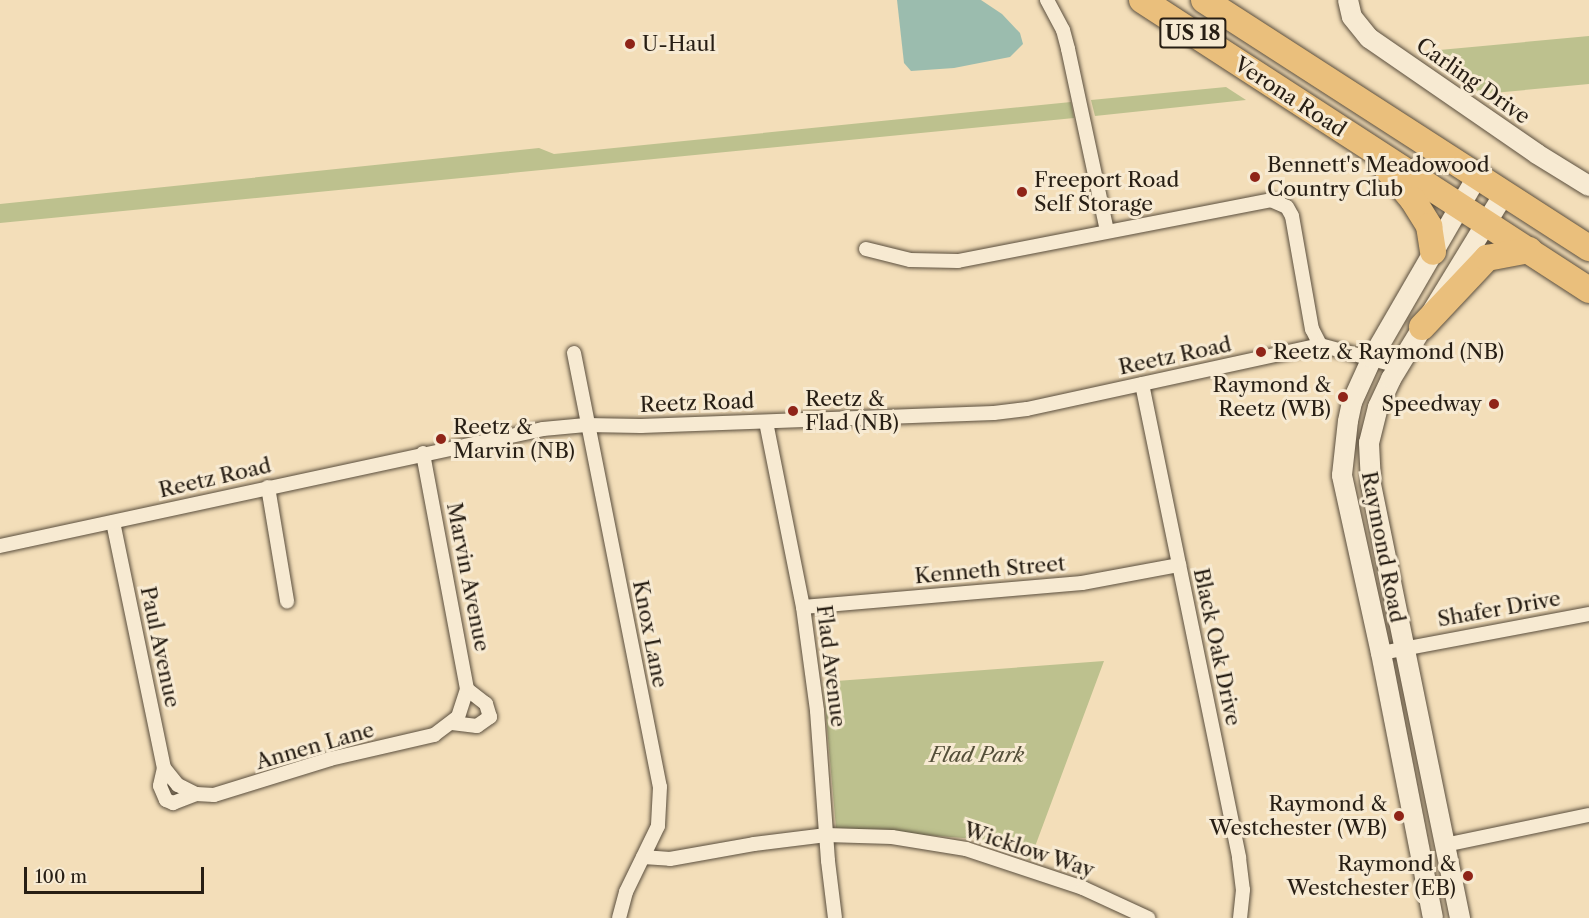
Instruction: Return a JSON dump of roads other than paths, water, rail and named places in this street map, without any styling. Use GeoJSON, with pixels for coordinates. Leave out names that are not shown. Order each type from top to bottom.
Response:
{"type":"FeatureCollection","features":[{"type":"Feature","properties":{"kind":"highway","name":"Verona Road"},"geometry":{"type":"LineString","coordinates":[[1142,0],[1589,290]]}},
{"type":"Feature","properties":{"kind":"highway","name":"Verona Road"},"geometry":{"type":"LineString","coordinates":[[1204,0],[1589,248]]}},
{"type":"Feature","properties":{"kind":"highway"},"geometry":{"type":"LineString","coordinates":[[1373,152],[1413,200],[1429,226],[1432,252]]}},
{"type":"Feature","properties":{"kind":"highway"},"geometry":{"type":"LineString","coordinates":[[1422,327],[1487,258],[1529,250]]}},
{"type":"Feature","properties":{"kind":"main road","name":"Carling Drive"},"geometry":{"type":"LineString","coordinates":[[1348,0],[1352,16],[1369,38],[1537,154],[1589,186]]}},
{"type":"Feature","properties":{"kind":"main road","name":"Raymond Road"},"geometry":{"type":"LineString","coordinates":[[1433,918],[1381,653],[1342,476],[1352,402],[1371,358],[1477,177]]}},
{"type":"Feature","properties":{"kind":"main road","name":"Raymond Road"},"geometry":{"type":"LineString","coordinates":[[1460,918],[1371,483],[1369,461],[1373,423],[1383,393],[1422,327],[1495,228],[1504,194]]}},
{"type":"Feature","properties":{"kind":"street"},"geometry":{"type":"LineString","coordinates":[[1047,0],[1063,30],[1068,49],[1107,231]]}},
{"type":"Feature","properties":{"kind":"street"},"geometry":{"type":"LineString","coordinates":[[866,249],[910,260],[958,261],[1263,200],[1279,202],[1292,216],[1312,329],[1320,345]]}},
{"type":"Feature","properties":{"kind":"street","name":"Reetz Road"},"geometry":{"type":"LineString","coordinates":[[0,546],[423,453],[543,429],[586,425],[766,422],[1005,412],[1320,345],[1398,366]]}},
{"type":"Feature","properties":{"kind":"street","name":"Knox Lane"},"geometry":{"type":"LineString","coordinates":[[574,353],[586,425],[660,787],[658,826],[626,892],[619,918]]}},
{"type":"Feature","properties":{"kind":"street","name":"Black Oak Drive"},"geometry":{"type":"LineString","coordinates":[[1142,384],[1239,858],[1243,890],[1240,918]]}},
{"type":"Feature","properties":{"kind":"street","name":"Flad Avenue"},"geometry":{"type":"LineString","coordinates":[[766,422],[803,607],[817,711],[835,918]]}},
{"type":"Feature","properties":{"kind":"street","name":"Marvin Avenue"},"geometry":{"type":"LineString","coordinates":[[423,453],[468,689],[463,708]]}},
{"type":"Feature","properties":{"kind":"street"},"geometry":{"type":"LineString","coordinates":[[268,487],[287,601]]}},
{"type":"Feature","properties":{"kind":"street","name":"Paul Avenue"},"geometry":{"type":"LineString","coordinates":[[113,522],[168,773],[160,786],[166,800],[173,804],[195,794]]}},
{"type":"Feature","properties":{"kind":"street","name":"Kenneth Street"},"geometry":{"type":"LineString","coordinates":[[803,607],[1082,583],[1179,565]]}},
{"type":"Feature","properties":{"kind":"street","name":"Shafer Drive"},"geometry":{"type":"LineString","coordinates":[[1381,653],[1589,614]]}},
{"type":"Feature","properties":{"kind":"street"},"geometry":{"type":"LineString","coordinates":[[452,723],[477,726],[490,717],[486,704],[468,689]]}},
{"type":"Feature","properties":{"kind":"street","name":"Annen Lane"},"geometry":{"type":"LineString","coordinates":[[195,794],[214,795],[240,790],[320,762],[434,735],[452,723],[463,708]]}},
{"type":"Feature","properties":{"kind":"street"},"geometry":{"type":"LineString","coordinates":[[168,773],[178,785],[195,794]]}},
{"type":"Feature","properties":{"kind":"street"},"geometry":{"type":"LineString","coordinates":[[1445,845],[1589,815]]}},
{"type":"Feature","properties":{"kind":"street","name":"Wicklow Way"},"geometry":{"type":"LineString","coordinates":[[643,857],[670,859],[754,844],[826,835],[892,837],[966,849],[1083,888],[1148,918]]}},
{"type":"Feature","properties":{"kind":"place","name":"U-Haul"},"geometry":{"type":"Point","coordinates":[630,44]}},
{"type":"Feature","properties":{"kind":"place","name":"Bennett's Meadowood Country Club"},"geometry":{"type":"Point","coordinates":[1255,177]}},
{"type":"Feature","properties":{"kind":"place","name":"Freeport Road Self Storage"},"geometry":{"type":"Point","coordinates":[1022,192]}},
{"type":"Feature","properties":{"kind":"place","name":"Reetz & Raymond (NB)"},"geometry":{"type":"Point","coordinates":[1261,352]}},
{"type":"Feature","properties":{"kind":"place","name":"Raymond & Reetz (WB)"},"geometry":{"type":"Point","coordinates":[1343,397]}},
{"type":"Feature","properties":{"kind":"place","name":"Speedway"},"geometry":{"type":"Point","coordinates":[1494,404]}},
{"type":"Feature","properties":{"kind":"place","name":"Reetz & Flad (NB)"},"geometry":{"type":"Point","coordinates":[793,411]}},
{"type":"Feature","properties":{"kind":"place","name":"Reetz & Marvin (NB)"},"geometry":{"type":"Point","coordinates":[441,439]}},
{"type":"Feature","properties":{"kind":"place","name":"Raymond & Westchester (WB)"},"geometry":{"type":"Point","coordinates":[1399,816]}},
{"type":"Feature","properties":{"kind":"place","name":"Raymond & Westchester (EB)"},"geometry":{"type":"Point","coordinates":[1468,876]}},
{"type":"Feature","properties":{"kind":"park label","name":"Flad Park"},"geometry":{"type":"Point","coordinates":[977,755]}}]}
